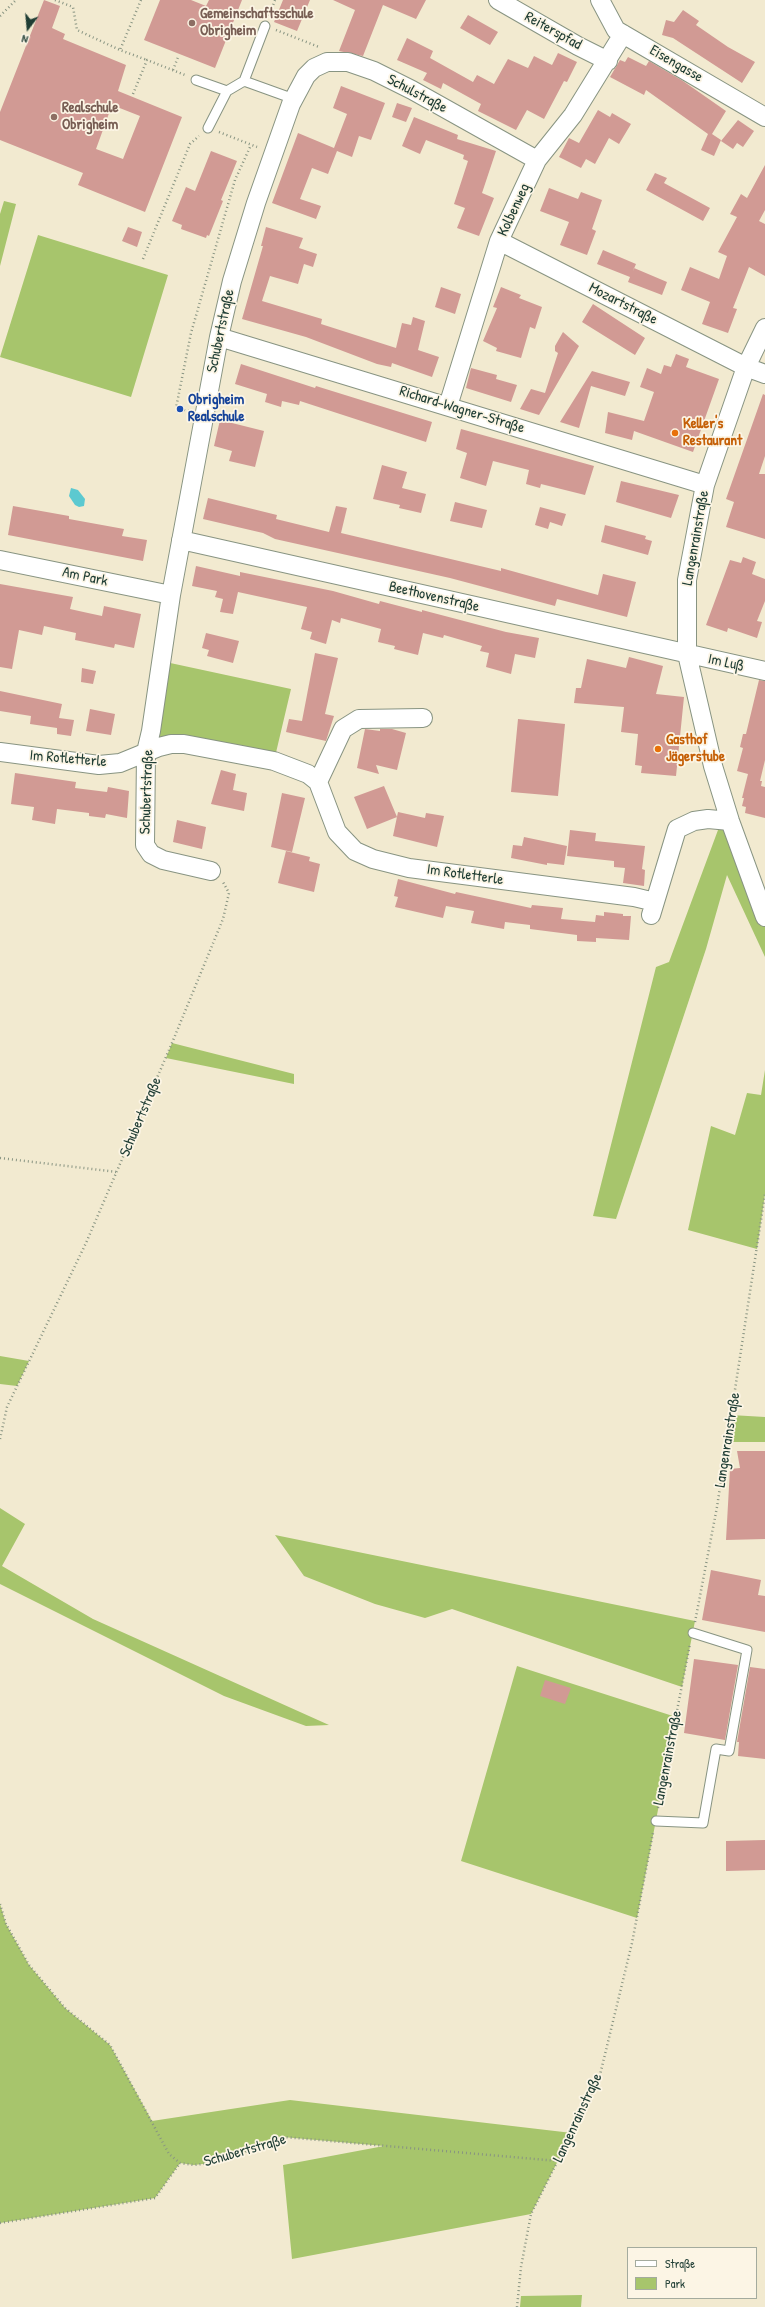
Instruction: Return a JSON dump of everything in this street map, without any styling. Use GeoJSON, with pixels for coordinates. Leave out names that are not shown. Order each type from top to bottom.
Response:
{"type":"FeatureCollection","features":[{"type":"Feature","properties":{"kind":"street","name":"Reiterspfad"},"geometry":{"type":"LineString","coordinates":[[498,0],[578,46],[608,60]]}},
{"type":"Feature","properties":{"kind":"street","name":"Eisengasse"},"geometry":{"type":"LineString","coordinates":[[600,0],[616,30],[765,117]]}},
{"type":"Feature","properties":{"kind":"street","name":"Kolbenweg"},"geometry":{"type":"LineString","coordinates":[[448,406],[499,241],[537,160],[573,115],[623,34]]}},
{"type":"Feature","properties":{"kind":"street"},"geometry":{"type":"LineString","coordinates":[[297,93],[306,76],[314,68],[327,62],[339,60]]}},
{"type":"Feature","properties":{"kind":"street","name":"Schulstraße"},"geometry":{"type":"LineString","coordinates":[[339,60],[374,71],[412,90],[537,160]]}},
{"type":"Feature","properties":{"kind":"street","name":"Schubertstraße"},"geometry":{"type":"LineString","coordinates":[[211,871],[162,860],[152,854],[145,845],[146,752],[151,731],[171,595],[219,337],[232,281],[273,154],[297,93]]}},
{"type":"Feature","properties":{"kind":"street","name":"Mozartstraße"},"geometry":{"type":"LineString","coordinates":[[499,241],[746,367],[765,374]]}},
{"type":"Feature","properties":{"kind":"street","name":"Langenrainstraße"},"geometry":{"type":"LineString","coordinates":[[765,328],[746,367],[705,485],[687,580],[687,654],[713,766],[730,821],[765,917]]}},
{"type":"Feature","properties":{"kind":"street","name":"Richard-Wagner-Straße"},"geometry":{"type":"LineString","coordinates":[[219,337],[705,485]]}},
{"type":"Feature","properties":{"kind":"street","name":"Beethovenstraße"},"geometry":{"type":"LineString","coordinates":[[181,540],[687,654]]}},
{"type":"Feature","properties":{"kind":"street","name":"Am Park"},"geometry":{"type":"LineString","coordinates":[[0,560],[171,595]]}},
{"type":"Feature","properties":{"kind":"street","name":"Im Luß"},"geometry":{"type":"LineString","coordinates":[[687,654],[765,671]]}},
{"type":"Feature","properties":{"kind":"street"},"geometry":{"type":"LineString","coordinates":[[318,782],[343,729],[359,719],[423,718]]}},
{"type":"Feature","properties":{"kind":"street","name":"Im Rotletterle"},"geometry":{"type":"LineString","coordinates":[[0,752],[99,765],[120,763],[146,752],[171,744],[227,751],[294,767],[308,774],[318,782],[337,832],[354,851],[373,859],[409,868],[634,898],[653,908],[677,829],[694,821],[708,819],[730,821]]}},
{"type":"Feature","properties":{"kind":"lane"},"geometry":{"type":"LineString","coordinates":[[208,128],[227,91],[244,81],[264,26]]}},
{"type":"Feature","properties":{"kind":"lane"},"geometry":{"type":"LineString","coordinates":[[196,80],[227,91]]}},
{"type":"Feature","properties":{"kind":"lane"},"geometry":{"type":"LineString","coordinates":[[244,81],[297,93]]}},
{"type":"Feature","properties":{"kind":"lane"},"geometry":{"type":"LineString","coordinates":[[656,1821],[703,1823],[716,1749],[729,1751],[747,1650],[693,1633]]}},
{"type":"Feature","properties":{"kind":"path"},"geometry":{"type":"LineString","coordinates":[[0,16],[16,0]]}},
{"type":"Feature","properties":{"kind":"path"},"geometry":{"type":"LineString","coordinates":[[55,0],[73,7],[77,30],[120,50],[196,80]]}},
{"type":"Feature","properties":{"kind":"path"},"geometry":{"type":"LineString","coordinates":[[120,50],[141,0]]}},
{"type":"Feature","properties":{"kind":"path"},"geometry":{"type":"LineString","coordinates":[[275,0],[264,26],[333,52],[339,60]]}},
{"type":"Feature","properties":{"kind":"path"},"geometry":{"type":"LineString","coordinates":[[172,70],[178,57]]}},
{"type":"Feature","properties":{"kind":"path"},"geometry":{"type":"LineString","coordinates":[[133,94],[147,60]]}},
{"type":"Feature","properties":{"kind":"path"},"geometry":{"type":"LineString","coordinates":[[143,259],[190,144],[208,128],[273,154]]}},
{"type":"Feature","properties":{"kind":"path"},"geometry":{"type":"LineString","coordinates":[[204,414],[176,408],[191,333],[208,269],[235,180],[251,145]]}},
{"type":"Feature","properties":{"kind":"path","name":"Schubertstraße"},"geometry":{"type":"LineString","coordinates":[[0,1439],[7,1407],[86,1243],[172,1043],[228,903],[229,893],[219,876],[211,871]]}},
{"type":"Feature","properties":{"kind":"path"},"geometry":{"type":"LineString","coordinates":[[0,1158],[117,1172]]}},
{"type":"Feature","properties":{"kind":"path","name":"Langenrainstraße"},"geometry":{"type":"LineString","coordinates":[[517,2307],[521,2267],[531,2214],[599,2079],[632,1943],[717,1507],[765,1194]]}},
{"type":"Feature","properties":{"kind":"path"},"geometry":{"type":"LineString","coordinates":[[0,1904],[6,1924],[29,1965],[65,2008],[110,2045],[169,2154],[180,2163],[155,2198],[0,2223]]}},
{"type":"Feature","properties":{"kind":"path","name":"Schubertstraße"},"geometry":{"type":"LineString","coordinates":[[180,2163],[194,2165],[219,2162],[284,2137],[558,2161]]}},
{"type":"Feature","properties":{"kind":"green space"},"geometry":{"type":"Polygon","coordinates":[[[4,201],[16,204],[0,266],[0,214],[4,201]]]}},
{"type":"Feature","properties":{"kind":"green space"},"geometry":{"type":"Polygon","coordinates":[[[38,235],[168,275],[131,397],[0,357],[38,235]]]}},
{"type":"Feature","properties":{"kind":"green space"},"geometry":{"type":"Polygon","coordinates":[[[161,661],[291,689],[274,761],[159,747],[151,731],[161,661]]]}},
{"type":"Feature","properties":{"kind":"green space"},"geometry":{"type":"Polygon","coordinates":[[[708,819],[730,821],[765,917],[765,957],[727,875],[706,949],[616,1219],[593,1216],[656,967],[669,962],[718,830],[705,824],[699,824],[681,832],[651,915],[677,829],[694,821],[708,819]]]}},
{"type":"Feature","properties":{"kind":"green space"},"geometry":{"type":"Polygon","coordinates":[[[172,1043],[294,1074],[294,1084],[166,1058],[172,1043]]]}},
{"type":"Feature","properties":{"kind":"green space"},"geometry":{"type":"Polygon","coordinates":[[[765,1070],[765,1194],[757,1249],[688,1230],[711,1126],[735,1135],[747,1093],[761,1095],[765,1070]]]}},
{"type":"Feature","properties":{"kind":"green space"},"geometry":{"type":"Polygon","coordinates":[[[0,1356],[29,1361],[17,1386],[0,1384],[0,1356]]]}},
{"type":"Feature","properties":{"kind":"green space"},"geometry":{"type":"Polygon","coordinates":[[[731,1415],[765,1417],[765,1442],[727,1442],[731,1415]]]}},
{"type":"Feature","properties":{"kind":"green space"},"geometry":{"type":"Polygon","coordinates":[[[0,1508],[25,1524],[2,1566],[93,1619],[329,1725],[306,1726],[224,1696],[0,1584],[0,1508]]]}},
{"type":"Feature","properties":{"kind":"green space"},"geometry":{"type":"Polygon","coordinates":[[[275,1535],[695,1621],[682,1687],[452,1609],[425,1618],[375,1604],[304,1576],[275,1535]]]}},
{"type":"Feature","properties":{"kind":"green space"},"geometry":{"type":"Polygon","coordinates":[[[517,1666],[676,1717],[637,1918],[461,1861],[517,1666]]]}},
{"type":"Feature","properties":{"kind":"green space"},"geometry":{"type":"Polygon","coordinates":[[[0,1904],[6,1924],[29,1965],[65,2008],[110,2045],[152,2121],[290,2100],[572,2133],[531,2214],[292,2259],[283,2165],[384,2146],[283,2137],[219,2162],[194,2165],[180,2163],[155,2198],[0,2223],[0,1904]]]}},
{"type":"Feature","properties":{"kind":"green space"},"geometry":{"type":"Polygon","coordinates":[[[582,2295],[581,2307],[520,2307],[521,2296],[582,2295]]]}},
{"type":"Feature","properties":{"kind":"water"},"geometry":{"type":"Polygon","coordinates":[[[71,488],[78,490],[85,499],[84,506],[79,507],[75,505],[69,496],[71,488]]]}},
{"type":"Feature","properties":{"kind":"building","name":"Realschule Obrigheim"},"geometry":{"type":"Polygon","coordinates":[[[44,0],[60,6],[52,28],[65,34],[63,39],[126,65],[118,91],[182,117],[145,212],[78,185],[83,173],[0,140],[0,112],[44,0]],[[112,105],[96,149],[123,159],[140,116],[112,105]]]}},
{"type":"Feature","properties":{"kind":"building","name":"Gemeinschaftsschule Obrigheim"},"geometry":{"type":"Polygon","coordinates":[[[160,0],[191,0],[206,6],[209,0],[242,0],[215,68],[144,40],[160,0]]]}},
{"type":"Feature","properties":{"kind":"building"},"geometry":{"type":"Polygon","coordinates":[[[283,0],[310,0],[297,31],[274,22],[283,0]]]}},
{"type":"Feature","properties":{"kind":"building"},"geometry":{"type":"Polygon","coordinates":[[[333,0],[426,0],[416,19],[383,5],[363,56],[339,51],[355,10],[333,0]]]}},
{"type":"Feature","properties":{"kind":"building"},"geometry":{"type":"Polygon","coordinates":[[[683,10],[699,21],[696,25],[728,47],[755,62],[742,83],[673,38],[662,35],[666,20],[674,22],[683,10]]]}},
{"type":"Feature","properties":{"kind":"building"},"geometry":{"type":"Polygon","coordinates":[[[468,15],[498,32],[490,45],[460,28],[468,15]]]}},
{"type":"Feature","properties":{"kind":"building"},"geometry":{"type":"Polygon","coordinates":[[[407,38],[433,51],[430,58],[473,82],[477,75],[494,84],[508,59],[528,68],[534,56],[552,65],[558,53],[577,62],[567,82],[564,81],[544,119],[527,110],[516,130],[478,111],[481,104],[443,83],[441,89],[423,80],[427,73],[397,60],[407,38]]]}},
{"type":"Feature","properties":{"kind":"building"},"geometry":{"type":"Polygon","coordinates":[[[628,57],[646,66],[649,61],[683,81],[726,111],[712,134],[721,140],[714,156],[701,150],[708,134],[646,90],[644,95],[610,77],[620,60],[625,62],[628,57]]]}},
{"type":"Feature","properties":{"kind":"building"},"geometry":{"type":"Polygon","coordinates":[[[341,86],[385,103],[371,140],[359,136],[352,157],[337,151],[328,174],[312,168],[300,199],[321,206],[316,219],[272,203],[298,133],[334,148],[347,114],[333,108],[341,86]]]}},
{"type":"Feature","properties":{"kind":"building"},"geometry":{"type":"Polygon","coordinates":[[[397,103],[412,108],[406,122],[392,117],[397,103]]]}},
{"type":"Feature","properties":{"kind":"building"},"geometry":{"type":"Polygon","coordinates":[[[598,110],[610,117],[612,113],[631,124],[619,144],[609,138],[595,164],[586,159],[581,168],[559,157],[569,138],[579,143],[598,110]]]}},
{"type":"Feature","properties":{"kind":"building"},"geometry":{"type":"Polygon","coordinates":[[[414,117],[458,135],[457,139],[496,151],[482,193],[494,198],[479,236],[457,228],[465,208],[454,204],[468,161],[463,159],[464,155],[426,140],[420,154],[402,146],[414,117]]]}},
{"type":"Feature","properties":{"kind":"building"},"geometry":{"type":"Polygon","coordinates":[[[738,120],[754,131],[743,147],[737,143],[733,149],[721,141],[738,120]]]}},
{"type":"Feature","properties":{"kind":"building"},"geometry":{"type":"Polygon","coordinates":[[[211,151],[237,161],[221,200],[223,201],[209,236],[207,235],[206,238],[181,229],[182,225],[172,221],[186,187],[195,191],[211,151]]]}},
{"type":"Feature","properties":{"kind":"building"},"geometry":{"type":"Polygon","coordinates":[[[765,165],[765,210],[759,221],[765,224],[765,276],[749,267],[733,308],[737,309],[728,333],[702,324],[710,302],[681,290],[690,267],[719,279],[727,256],[718,252],[737,217],[730,214],[741,194],[747,198],[765,165]]]}},
{"type":"Feature","properties":{"kind":"building"},"geometry":{"type":"Polygon","coordinates":[[[655,173],[667,178],[664,183],[710,208],[703,221],[646,190],[655,173]]]}},
{"type":"Feature","properties":{"kind":"building"},"geometry":{"type":"Polygon","coordinates":[[[549,188],[578,199],[581,192],[602,200],[592,229],[596,231],[587,255],[560,245],[569,222],[540,211],[549,188]]]}},
{"type":"Feature","properties":{"kind":"building"},"geometry":{"type":"Polygon","coordinates":[[[128,227],[142,232],[137,247],[122,241],[128,227]]]}},
{"type":"Feature","properties":{"kind":"building"},"geometry":{"type":"Polygon","coordinates":[[[266,227],[303,238],[299,248],[317,254],[313,267],[304,264],[298,284],[270,276],[262,301],[322,319],[321,324],[396,348],[402,323],[411,325],[413,317],[425,321],[418,350],[439,357],[432,377],[392,363],[391,367],[377,364],[306,337],[242,319],[263,246],[261,246],[266,227]]]}},
{"type":"Feature","properties":{"kind":"building"},"geometry":{"type":"Polygon","coordinates":[[[603,250],[636,264],[634,268],[667,282],[662,295],[628,282],[630,277],[597,264],[603,250]]]}},
{"type":"Feature","properties":{"kind":"building"},"geometry":{"type":"Polygon","coordinates":[[[441,287],[461,294],[455,314],[435,307],[441,287]]]}},
{"type":"Feature","properties":{"kind":"building"},"geometry":{"type":"Polygon","coordinates":[[[501,287],[521,295],[519,298],[542,307],[535,329],[530,327],[521,358],[496,351],[497,348],[483,341],[497,308],[493,307],[501,287]]]}},
{"type":"Feature","properties":{"kind":"building"},"geometry":{"type":"Polygon","coordinates":[[[593,304],[645,338],[635,355],[582,322],[593,304]]]}},
{"type":"Feature","properties":{"kind":"building"},"geometry":{"type":"Polygon","coordinates":[[[563,332],[579,346],[539,415],[520,409],[531,389],[545,393],[558,353],[555,351],[555,346],[563,332]]]}},
{"type":"Feature","properties":{"kind":"building"},"geometry":{"type":"Polygon","coordinates":[[[676,354],[689,359],[686,367],[719,379],[693,452],[634,431],[632,440],[605,433],[608,412],[644,421],[654,392],[640,387],[647,368],[661,374],[664,365],[671,367],[676,354]]]}},
{"type":"Feature","properties":{"kind":"building"},"geometry":{"type":"Polygon","coordinates":[[[241,364],[315,388],[316,386],[432,422],[426,442],[300,401],[299,405],[282,401],[281,407],[265,402],[267,394],[235,384],[241,364]]]}},
{"type":"Feature","properties":{"kind":"building"},"geometry":{"type":"Polygon","coordinates":[[[471,368],[497,375],[496,379],[517,385],[511,402],[466,388],[471,368]]]}},
{"type":"Feature","properties":{"kind":"building"},"geometry":{"type":"Polygon","coordinates":[[[592,371],[630,382],[625,396],[591,386],[579,428],[560,422],[592,371]]]}},
{"type":"Feature","properties":{"kind":"building"},"geometry":{"type":"Polygon","coordinates":[[[763,394],[765,395],[765,456],[759,474],[765,474],[765,539],[726,527],[734,502],[726,499],[763,394]]]}},
{"type":"Feature","properties":{"kind":"building"},"geometry":{"type":"Polygon","coordinates":[[[220,420],[264,431],[255,467],[229,461],[232,451],[214,446],[220,420]]]}},
{"type":"Feature","properties":{"kind":"building"},"geometry":{"type":"Polygon","coordinates":[[[461,429],[594,466],[585,495],[541,484],[540,488],[526,484],[529,470],[493,461],[486,486],[460,478],[467,453],[456,449],[461,429]]]}},
{"type":"Feature","properties":{"kind":"building"},"geometry":{"type":"Polygon","coordinates":[[[382,465],[407,472],[402,488],[426,494],[421,513],[399,508],[400,505],[373,499],[382,465]]]}},
{"type":"Feature","properties":{"kind":"building"},"geometry":{"type":"Polygon","coordinates":[[[621,481],[679,495],[671,518],[616,502],[621,481]]]}},
{"type":"Feature","properties":{"kind":"building"},"geometry":{"type":"Polygon","coordinates":[[[208,498],[277,515],[276,519],[329,532],[336,506],[347,508],[341,533],[501,571],[501,568],[598,595],[603,574],[636,582],[627,617],[557,599],[555,606],[450,578],[275,539],[263,533],[203,519],[208,498]]]}},
{"type":"Feature","properties":{"kind":"building"},"geometry":{"type":"Polygon","coordinates":[[[455,502],[487,510],[482,528],[450,521],[455,502]]]}},
{"type":"Feature","properties":{"kind":"building"},"geometry":{"type":"Polygon","coordinates":[[[13,506],[69,516],[69,519],[124,529],[122,536],[147,540],[143,561],[8,535],[13,506]]]}},
{"type":"Feature","properties":{"kind":"building"},"geometry":{"type":"Polygon","coordinates":[[[540,507],[566,514],[562,526],[550,522],[548,529],[535,525],[540,507]]]}},
{"type":"Feature","properties":{"kind":"building"},"geometry":{"type":"Polygon","coordinates":[[[605,525],[646,536],[645,539],[652,541],[648,555],[601,542],[605,525]]]}},
{"type":"Feature","properties":{"kind":"building"},"geometry":{"type":"Polygon","coordinates":[[[743,557],[756,562],[752,574],[765,579],[765,601],[757,621],[762,622],[757,638],[728,628],[727,632],[706,625],[730,560],[741,563],[743,557]]]}},
{"type":"Feature","properties":{"kind":"building"},"geometry":{"type":"Polygon","coordinates":[[[196,566],[240,576],[240,572],[333,591],[379,604],[380,601],[422,612],[422,610],[506,632],[539,638],[535,658],[515,654],[511,674],[486,667],[489,653],[480,651],[482,646],[444,635],[443,638],[423,633],[418,655],[394,649],[395,646],[378,642],[381,629],[341,618],[340,623],[332,620],[326,644],[310,639],[312,632],[301,629],[307,607],[238,592],[233,614],[220,612],[223,599],[215,597],[217,591],[192,586],[196,566]]]}},
{"type":"Feature","properties":{"kind":"building"},"geometry":{"type":"Polygon","coordinates":[[[0,584],[73,597],[70,609],[102,616],[104,606],[141,614],[134,648],[115,644],[114,648],[75,640],[76,633],[44,626],[42,635],[19,630],[12,669],[0,667],[0,584]]]}},
{"type":"Feature","properties":{"kind":"building"},"geometry":{"type":"Polygon","coordinates":[[[206,633],[239,641],[233,663],[207,656],[209,650],[202,648],[206,633]]]}},
{"type":"Feature","properties":{"kind":"building"},"geometry":{"type":"Polygon","coordinates":[[[315,653],[338,658],[325,714],[334,716],[326,741],[286,732],[289,719],[302,721],[315,653]]]}},
{"type":"Feature","properties":{"kind":"building"},"geometry":{"type":"Polygon","coordinates":[[[629,657],[663,666],[656,694],[684,697],[676,776],[641,773],[642,766],[635,765],[638,734],[621,732],[624,707],[574,703],[576,688],[581,688],[587,659],[626,668],[629,657]]]}},
{"type":"Feature","properties":{"kind":"building"},"geometry":{"type":"Polygon","coordinates":[[[82,668],[96,671],[93,684],[81,682],[82,668]]]}},
{"type":"Feature","properties":{"kind":"building"},"geometry":{"type":"Polygon","coordinates":[[[759,680],[765,681],[765,760],[760,781],[762,781],[761,786],[765,787],[765,818],[745,813],[746,807],[742,806],[744,798],[742,798],[748,774],[737,771],[743,748],[740,747],[743,734],[746,734],[759,680]]]}},
{"type":"Feature","properties":{"kind":"building"},"geometry":{"type":"Polygon","coordinates":[[[0,691],[62,704],[59,718],[74,720],[71,736],[57,734],[57,728],[30,724],[31,716],[0,711],[0,691]]]}},
{"type":"Feature","properties":{"kind":"building"},"geometry":{"type":"Polygon","coordinates":[[[90,709],[115,714],[111,735],[86,731],[90,709]]]}},
{"type":"Feature","properties":{"kind":"building"},"geometry":{"type":"Polygon","coordinates":[[[518,719],[565,724],[558,796],[511,792],[518,719]]]}},
{"type":"Feature","properties":{"kind":"building"},"geometry":{"type":"Polygon","coordinates":[[[365,729],[380,731],[380,729],[392,729],[406,733],[397,770],[376,765],[379,774],[357,768],[365,729]]]}},
{"type":"Feature","properties":{"kind":"building"},"geometry":{"type":"Polygon","coordinates":[[[221,770],[236,774],[233,790],[247,793],[244,811],[211,804],[221,770]]]}},
{"type":"Feature","properties":{"kind":"building"},"geometry":{"type":"Polygon","coordinates":[[[15,773],[76,782],[75,788],[107,792],[108,787],[129,791],[127,818],[106,814],[105,818],[89,816],[89,813],[57,809],[55,824],[32,820],[34,807],[11,804],[15,773]]]}},
{"type":"Feature","properties":{"kind":"building"},"geometry":{"type":"Polygon","coordinates":[[[384,786],[397,817],[367,829],[354,797],[384,786]]]}},
{"type":"Feature","properties":{"kind":"building"},"geometry":{"type":"Polygon","coordinates":[[[282,793],[305,798],[292,852],[271,847],[282,793]]]}},
{"type":"Feature","properties":{"kind":"building"},"geometry":{"type":"Polygon","coordinates":[[[398,812],[425,818],[426,813],[444,816],[437,847],[393,836],[398,812]]]}},
{"type":"Feature","properties":{"kind":"building"},"geometry":{"type":"Polygon","coordinates":[[[177,820],[206,827],[202,849],[173,842],[177,820]]]}},
{"type":"Feature","properties":{"kind":"building"},"geometry":{"type":"Polygon","coordinates":[[[570,830],[596,833],[595,841],[645,846],[642,869],[645,870],[644,886],[623,883],[625,868],[614,867],[614,861],[567,856],[570,830]]]}},
{"type":"Feature","properties":{"kind":"building"},"geometry":{"type":"Polygon","coordinates":[[[524,837],[567,846],[564,865],[547,863],[547,865],[511,858],[513,845],[522,846],[524,837]]]}},
{"type":"Feature","properties":{"kind":"building"},"geometry":{"type":"Polygon","coordinates":[[[286,851],[310,857],[309,861],[320,864],[314,892],[278,883],[286,851]]]}},
{"type":"Feature","properties":{"kind":"building"},"geometry":{"type":"Polygon","coordinates":[[[398,879],[455,894],[456,892],[531,908],[532,905],[563,908],[561,919],[595,922],[596,915],[604,916],[604,912],[631,916],[629,940],[596,938],[596,942],[577,941],[577,935],[530,929],[530,925],[505,922],[504,929],[471,923],[474,911],[446,906],[443,918],[395,907],[398,897],[394,896],[398,879]]]}},
{"type":"Feature","properties":{"kind":"building"},"geometry":{"type":"Polygon","coordinates":[[[737,1451],[765,1451],[765,1539],[726,1540],[730,1469],[740,1468],[737,1451]]]}},
{"type":"Feature","properties":{"kind":"building"},"geometry":{"type":"Polygon","coordinates":[[[711,1570],[761,1580],[758,1595],[765,1596],[765,1632],[702,1620],[711,1570]]]}},
{"type":"Feature","properties":{"kind":"building"},"geometry":{"type":"Polygon","coordinates":[[[694,1659],[738,1665],[725,1740],[684,1733],[694,1659]]]}},
{"type":"Feature","properties":{"kind":"building"},"geometry":{"type":"Polygon","coordinates":[[[750,1667],[765,1669],[765,1759],[738,1756],[739,1742],[737,1742],[750,1667]]]}},
{"type":"Feature","properties":{"kind":"building"},"geometry":{"type":"Polygon","coordinates":[[[545,1680],[571,1688],[565,1704],[540,1696],[545,1680]]]}},
{"type":"Feature","properties":{"kind":"building"},"geometry":{"type":"Polygon","coordinates":[[[765,1840],[765,1870],[726,1871],[726,1841],[765,1840]]]}},
{"type":"Feature","properties":{"kind":"place","name":"Gemeinschaftsschule Obrigheim"},"geometry":{"type":"Point","coordinates":[192,23]}},
{"type":"Feature","properties":{"kind":"place","name":"Realschule Obrigheim"},"geometry":{"type":"Point","coordinates":[54,117]}},
{"type":"Feature","properties":{"kind":"place","name":"Obrigheim Realschule"},"geometry":{"type":"Point","coordinates":[180,409]}},
{"type":"Feature","properties":{"kind":"place","name":"Keller's Restaurant"},"geometry":{"type":"Point","coordinates":[675,433]}},
{"type":"Feature","properties":{"kind":"place","name":"Gasthof Jägerstube"},"geometry":{"type":"Point","coordinates":[658,749]}}]}
